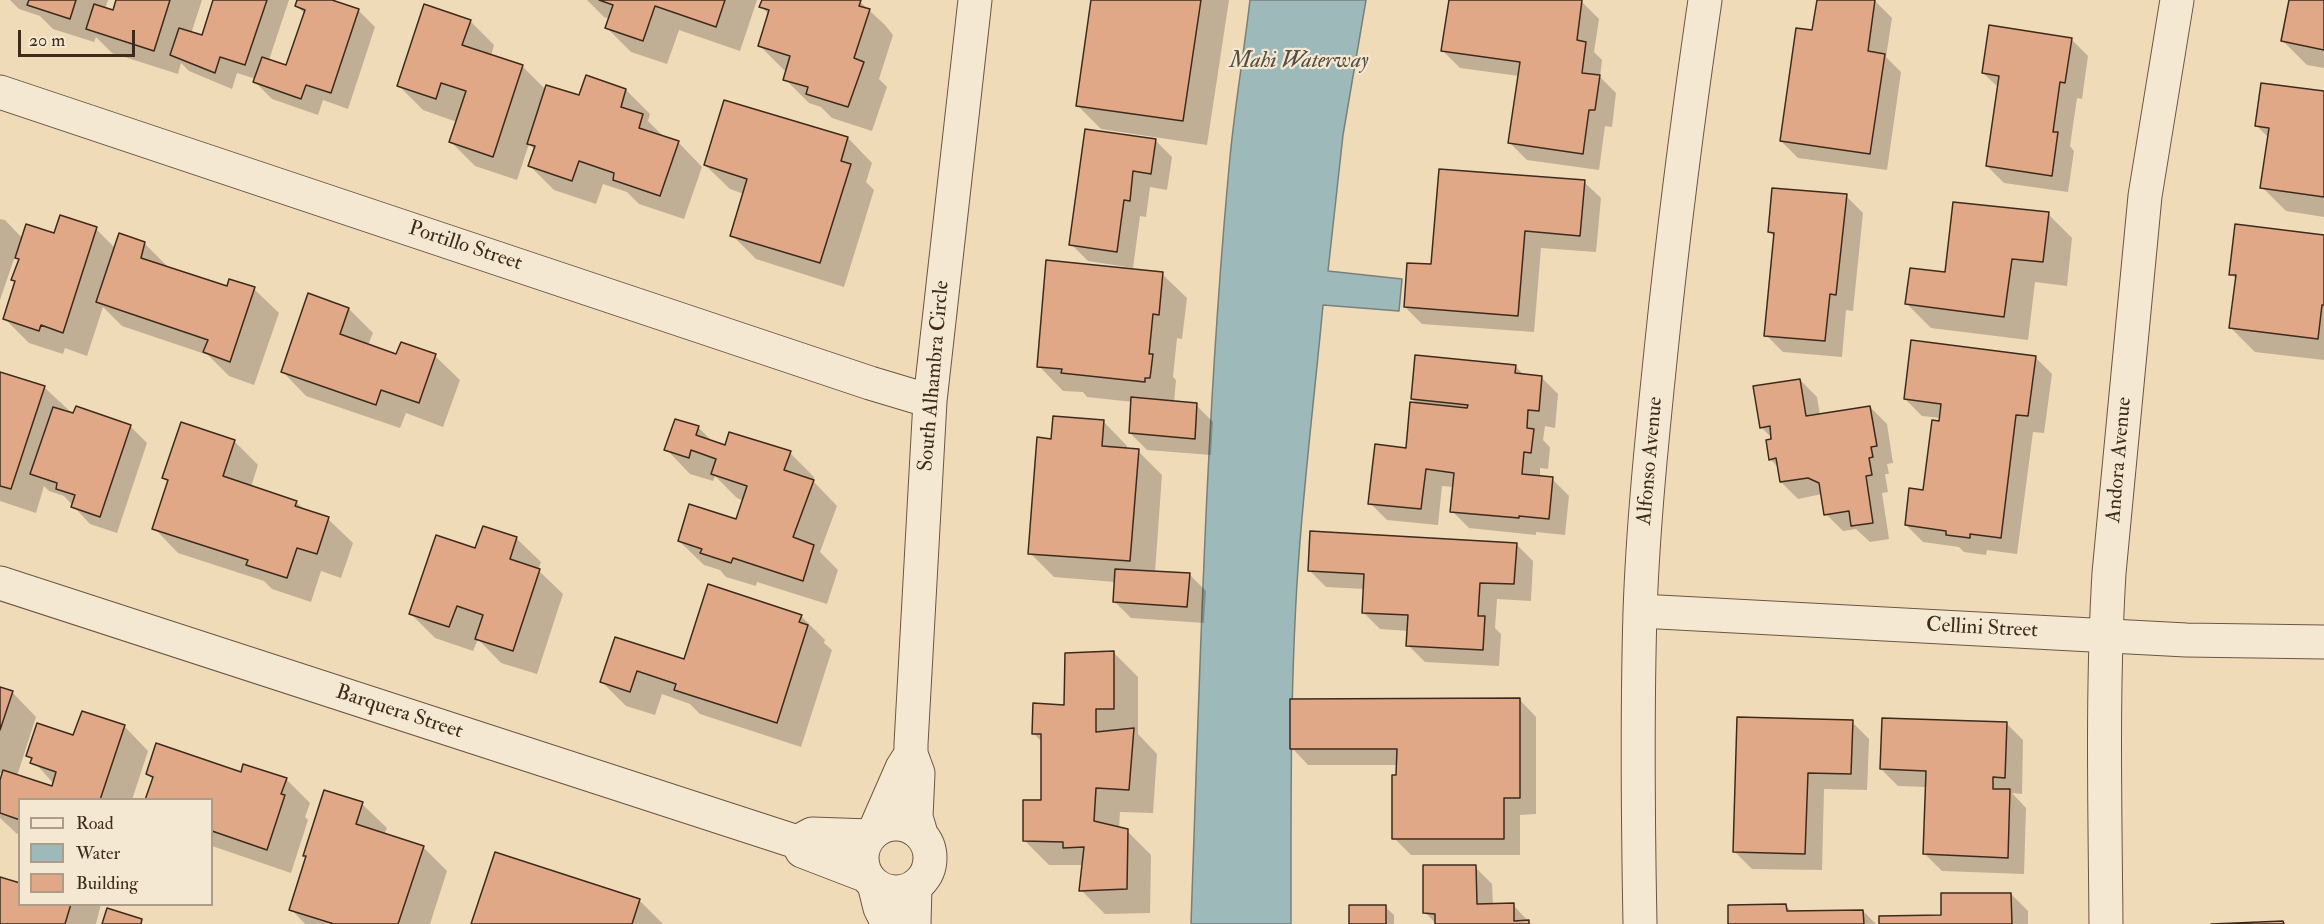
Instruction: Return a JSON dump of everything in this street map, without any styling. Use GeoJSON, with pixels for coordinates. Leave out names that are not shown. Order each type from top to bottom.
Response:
{"type":"FeatureCollection","features":[{"type":"Feature","properties":{"kind":"street","name":"South Alhambra Circle"},"geometry":{"type":"LineString","coordinates":[[921,834],[916,817],[918,773],[911,754],[930,401],[975,0]]}},
{"type":"Feature","properties":{"kind":"street","name":"Alfonso Avenue"},"geometry":{"type":"LineString","coordinates":[[1640,924],[1638,810],[1640,612],[1650,452],[1670,266],[1706,0]]}},
{"type":"Feature","properties":{"kind":"street","name":"Andora Avenue"},"geometry":{"type":"LineString","coordinates":[[2106,924],[2105,635],[2145,196],[2177,0]]}},
{"type":"Feature","properties":{"kind":"street","name":"Portillo Street"},"geometry":{"type":"LineString","coordinates":[[0,92],[870,383],[930,401]]}},
{"type":"Feature","properties":{"kind":"street","name":"Barquera Street"},"geometry":{"type":"LineString","coordinates":[[0,583],[797,843],[802,851],[871,880]]}},
{"type":"Feature","properties":{"kind":"street","name":"Cellini Street"},"geometry":{"type":"LineString","coordinates":[[1640,612],[2105,635],[2324,642]]}},
{"type":"Feature","properties":{"kind":"street","name":"South Alhambra Circle"},"geometry":{"type":"LineString","coordinates":[[872,834],[902,768],[911,754]]}},
{"type":"Feature","properties":{"kind":"street"},"geometry":{"type":"LineString","coordinates":[[871,880],[890,891],[907,890],[915,886],[926,873],[930,857],[921,834],[906,825],[881,827],[872,834],[862,856],[863,867],[871,880],[888,924]]}},
{"type":"Feature","properties":{"kind":"street"},"geometry":{"type":"LineString","coordinates":[[797,843],[812,834],[872,834]]}},
{"type":"Feature","properties":{"kind":"street"},"geometry":{"type":"LineString","coordinates":[[914,924],[915,886]]}},
{"type":"Feature","properties":{"kind":"water","name":"Mahi Waterway"},"geometry":{"type":"Polygon","coordinates":[[[1250,0],[1366,0],[1343,135],[1328,271],[1402,279],[1399,311],[1323,305],[1303,502],[1295,613],[1291,924],[1191,924],[1209,444],[1215,348],[1230,157],[1250,0]]]}},
{"type":"Feature","properties":{"kind":"building"},"geometry":{"type":"Polygon","coordinates":[[[29,0],[76,0],[70,19],[27,5],[29,0]]]}},
{"type":"Feature","properties":{"kind":"building"},"geometry":{"type":"Polygon","coordinates":[[[116,0],[170,0],[154,51],[86,29],[94,4],[113,10],[116,0]]]}},
{"type":"Feature","properties":{"kind":"building"},"geometry":{"type":"Polygon","coordinates":[[[213,0],[267,0],[245,65],[220,57],[215,73],[170,55],[179,28],[202,35],[213,0]]]}},
{"type":"Feature","properties":{"kind":"building"},"geometry":{"type":"Polygon","coordinates":[[[297,0],[332,0],[359,9],[331,93],[306,85],[301,99],[253,82],[262,57],[286,65],[305,10],[295,6],[297,0]]]}},
{"type":"Feature","properties":{"kind":"building"},"geometry":{"type":"Polygon","coordinates":[[[599,0],[725,0],[716,27],[655,6],[643,41],[605,28],[613,5],[599,0]]]}},
{"type":"Feature","properties":{"kind":"building"},"geometry":{"type":"Polygon","coordinates":[[[762,0],[861,0],[859,6],[870,9],[854,58],[864,62],[848,107],[806,94],[808,87],[783,80],[790,56],[758,46],[769,10],[759,7],[762,0]]]}},
{"type":"Feature","properties":{"kind":"building"},"geometry":{"type":"Polygon","coordinates":[[[1091,0],[1201,0],[1183,121],[1076,106],[1091,0]]]}},
{"type":"Feature","properties":{"kind":"building"},"geometry":{"type":"Polygon","coordinates":[[[1449,0],[1582,0],[1577,40],[1586,42],[1582,73],[1600,75],[1595,110],[1589,110],[1583,154],[1508,143],[1520,62],[1441,51],[1449,0]]]}},
{"type":"Feature","properties":{"kind":"building"},"geometry":{"type":"Polygon","coordinates":[[[1817,0],[1875,0],[1868,51],[1885,54],[1870,154],[1780,141],[1796,28],[1812,30],[1817,0]]]}},
{"type":"Feature","properties":{"kind":"building"},"geometry":{"type":"Polygon","coordinates":[[[2289,0],[2324,0],[2324,50],[2281,41],[2289,0]]]}},
{"type":"Feature","properties":{"kind":"building"},"geometry":{"type":"Polygon","coordinates":[[[424,4],[471,20],[462,45],[523,65],[493,157],[449,142],[466,91],[441,83],[436,99],[397,86],[424,4]]]}},
{"type":"Feature","properties":{"kind":"building"},"geometry":{"type":"Polygon","coordinates":[[[1989,25],[2072,38],[2065,83],[2060,82],[2053,132],[2058,132],[2052,176],[1986,166],[1999,76],[1982,73],[1989,25]]]}},
{"type":"Feature","properties":{"kind":"building"},"geometry":{"type":"Polygon","coordinates":[[[586,75],[626,89],[621,107],[643,114],[639,128],[679,141],[660,196],[613,180],[614,173],[579,161],[572,181],[528,166],[535,146],[527,144],[546,85],[579,95],[586,75]]]}},
{"type":"Feature","properties":{"kind":"building"},"geometry":{"type":"Polygon","coordinates":[[[2261,83],[2324,91],[2324,197],[2260,188],[2269,128],[2255,126],[2261,83]]]}},
{"type":"Feature","properties":{"kind":"building"},"geometry":{"type":"Polygon","coordinates":[[[724,100],[848,137],[841,161],[851,164],[820,263],[730,236],[747,179],[704,165],[724,100]]]}},
{"type":"Feature","properties":{"kind":"building"},"geometry":{"type":"Polygon","coordinates":[[[1085,129],[1156,139],[1151,174],[1133,171],[1130,201],[1124,200],[1117,252],[1069,245],[1085,129]]]}},
{"type":"Feature","properties":{"kind":"building"},"geometry":{"type":"Polygon","coordinates":[[[1439,169],[1585,180],[1580,236],[1525,231],[1518,316],[1404,307],[1407,263],[1431,264],[1439,169]]]}},
{"type":"Feature","properties":{"kind":"building"},"geometry":{"type":"Polygon","coordinates":[[[1772,188],[1847,194],[1836,295],[1830,294],[1825,341],[1764,336],[1774,233],[1768,232],[1772,188]]]}},
{"type":"Feature","properties":{"kind":"building"},"geometry":{"type":"Polygon","coordinates":[[[1953,202],[2049,212],[2043,262],[2012,259],[2004,317],[1905,304],[1910,268],[1945,272],[1953,202]]]}},
{"type":"Feature","properties":{"kind":"building"},"geometry":{"type":"Polygon","coordinates":[[[60,215],[97,227],[63,333],[41,325],[39,331],[3,319],[15,281],[11,280],[19,259],[15,258],[26,224],[54,233],[60,215]]]}},
{"type":"Feature","properties":{"kind":"building"},"geometry":{"type":"Polygon","coordinates":[[[2235,224],[2324,235],[2324,305],[2322,305],[2318,339],[2229,328],[2236,275],[2229,275],[2235,224]]]}},
{"type":"Feature","properties":{"kind":"building"},"geometry":{"type":"Polygon","coordinates":[[[119,233],[145,242],[141,258],[227,286],[229,279],[255,287],[230,362],[203,352],[208,340],[96,302],[119,233]]]}},
{"type":"Feature","properties":{"kind":"building"},"geometry":{"type":"Polygon","coordinates":[[[1046,260],[1163,272],[1159,315],[1153,314],[1149,354],[1153,354],[1150,378],[1145,378],[1145,382],[1061,373],[1062,369],[1037,367],[1046,260]]]}},
{"type":"Feature","properties":{"kind":"building"},"geometry":{"type":"Polygon","coordinates":[[[308,293],[349,308],[340,334],[396,354],[401,342],[436,354],[419,403],[381,390],[376,405],[281,372],[308,293]]]}},
{"type":"Feature","properties":{"kind":"building"},"geometry":{"type":"Polygon","coordinates":[[[1911,340],[2036,356],[2028,416],[2016,415],[2001,538],[1970,534],[1970,538],[1946,535],[1946,531],[1905,525],[1909,488],[1923,490],[1932,420],[1939,421],[1941,404],[1904,399],[1911,340]]]}},
{"type":"Feature","properties":{"kind":"building"},"geometry":{"type":"Polygon","coordinates":[[[1415,355],[1516,365],[1515,373],[1542,376],[1539,411],[1528,410],[1527,428],[1534,429],[1531,453],[1524,452],[1522,474],[1553,477],[1549,519],[1450,512],[1454,473],[1426,469],[1421,509],[1368,504],[1375,444],[1406,448],[1410,402],[1467,408],[1468,405],[1411,399],[1415,355]]]}},
{"type":"Feature","properties":{"kind":"building"},"geometry":{"type":"Polygon","coordinates":[[[0,372],[45,386],[11,489],[0,486],[0,372]]]}},
{"type":"Feature","properties":{"kind":"building"},"geometry":{"type":"Polygon","coordinates":[[[1800,379],[1806,416],[1870,406],[1877,446],[1871,447],[1873,457],[1869,458],[1872,475],[1866,476],[1873,523],[1851,526],[1849,511],[1824,515],[1819,483],[1808,478],[1780,482],[1776,458],[1769,460],[1766,440],[1771,439],[1770,426],[1760,428],[1753,386],[1800,379]]]}},
{"type":"Feature","properties":{"kind":"building"},"geometry":{"type":"Polygon","coordinates":[[[1131,397],[1197,403],[1195,439],[1129,433],[1131,397]]]}},
{"type":"Feature","properties":{"kind":"building"},"geometry":{"type":"Polygon","coordinates":[[[76,406],[131,425],[100,517],[71,507],[75,495],[56,489],[57,483],[30,474],[53,407],[73,413],[76,406]]]}},
{"type":"Feature","properties":{"kind":"building"},"geometry":{"type":"Polygon","coordinates":[[[1053,416],[1104,420],[1102,446],[1139,449],[1130,561],[1028,554],[1037,437],[1051,439],[1053,416]]]}},
{"type":"Feature","properties":{"kind":"building"},"geometry":{"type":"Polygon","coordinates":[[[675,419],[699,426],[696,435],[725,445],[729,432],[791,451],[784,470],[814,480],[793,537],[814,545],[803,581],[733,558],[731,563],[700,553],[702,549],[678,541],[689,504],[736,519],[747,486],[711,474],[716,459],[691,450],[689,458],[664,450],[675,419]]]}},
{"type":"Feature","properties":{"kind":"building"},"geometry":{"type":"Polygon","coordinates":[[[181,422],[235,440],[223,476],[297,501],[295,506],[329,517],[317,554],[297,548],[287,578],[246,565],[248,560],[152,529],[168,480],[162,478],[181,422]]]}},
{"type":"Feature","properties":{"kind":"building"},"geometry":{"type":"Polygon","coordinates":[[[483,526],[517,537],[510,559],[540,569],[513,651],[475,639],[483,615],[457,606],[449,627],[409,614],[436,535],[475,548],[483,526]]]}},
{"type":"Feature","properties":{"kind":"building"},"geometry":{"type":"Polygon","coordinates":[[[1310,531],[1517,543],[1514,584],[1480,583],[1478,616],[1485,616],[1483,650],[1406,646],[1408,615],[1362,613],[1364,574],[1308,571],[1310,531]]]}},
{"type":"Feature","properties":{"kind":"building"},"geometry":{"type":"Polygon","coordinates":[[[1115,569],[1190,573],[1187,607],[1113,602],[1115,569]]]}},
{"type":"Feature","properties":{"kind":"building"},"geometry":{"type":"Polygon","coordinates":[[[708,584],[802,615],[799,622],[808,625],[777,723],[674,690],[676,684],[637,671],[630,692],[600,682],[615,637],[684,659],[708,584]]]}},
{"type":"Feature","properties":{"kind":"building"},"geometry":{"type":"Polygon","coordinates":[[[1114,651],[1114,709],[1096,709],[1096,732],[1134,728],[1129,790],[1096,788],[1094,821],[1128,829],[1127,889],[1079,891],[1084,847],[1063,848],[1063,842],[1023,841],[1023,800],[1041,800],[1041,734],[1032,734],[1033,703],[1064,705],[1065,653],[1114,651]]]}},
{"type":"Feature","properties":{"kind":"building"},"geometry":{"type":"Polygon","coordinates":[[[0,687],[13,691],[0,730],[0,687]]]}},
{"type":"Feature","properties":{"kind":"building"},"geometry":{"type":"Polygon","coordinates":[[[1520,698],[1520,798],[1504,798],[1504,839],[1392,839],[1392,775],[1396,775],[1397,749],[1290,749],[1290,699],[1520,698]]]}},
{"type":"Feature","properties":{"kind":"building"},"geometry":{"type":"Polygon","coordinates":[[[82,711],[125,725],[101,798],[18,798],[18,819],[0,813],[0,780],[3,770],[52,786],[56,772],[30,763],[32,758],[26,756],[37,723],[73,735],[82,711]]]}},
{"type":"Feature","properties":{"kind":"building"},"geometry":{"type":"Polygon","coordinates":[[[1737,717],[1853,720],[1851,774],[1808,773],[1805,854],[1733,852],[1737,717]]]}},
{"type":"Feature","properties":{"kind":"building"},"geometry":{"type":"Polygon","coordinates":[[[1882,718],[2007,722],[2005,778],[1993,777],[1993,789],[2010,789],[2008,858],[1923,854],[1926,771],[1880,769],[1882,718]]]}},
{"type":"Feature","properties":{"kind":"building"},"geometry":{"type":"Polygon","coordinates":[[[156,743],[241,772],[243,764],[287,778],[281,794],[285,795],[267,850],[213,831],[213,798],[146,798],[153,777],[146,774],[156,743]]]}},
{"type":"Feature","properties":{"kind":"building"},"geometry":{"type":"Polygon","coordinates":[[[324,790],[363,802],[356,824],[424,846],[398,924],[334,924],[289,910],[324,790]]]}},
{"type":"Feature","properties":{"kind":"building"},"geometry":{"type":"Polygon","coordinates":[[[495,852],[640,899],[632,924],[471,924],[495,852]]]}},
{"type":"Feature","properties":{"kind":"building"},"geometry":{"type":"Polygon","coordinates":[[[1423,865],[1476,865],[1477,904],[1514,903],[1514,921],[1529,920],[1529,924],[1435,924],[1435,914],[1423,913],[1423,865]]]}},
{"type":"Feature","properties":{"kind":"building"},"geometry":{"type":"Polygon","coordinates":[[[0,877],[18,882],[18,906],[70,906],[65,924],[0,924],[0,877]]]}},
{"type":"Feature","properties":{"kind":"building"},"geometry":{"type":"Polygon","coordinates":[[[1941,893],[2011,893],[2012,924],[1879,924],[1879,916],[1941,915],[1941,893]]]}},
{"type":"Feature","properties":{"kind":"building"},"geometry":{"type":"Polygon","coordinates":[[[1786,904],[1787,911],[1863,910],[1864,924],[1728,924],[1728,905],[1786,904]]]}},
{"type":"Feature","properties":{"kind":"building"},"geometry":{"type":"Polygon","coordinates":[[[1349,905],[1386,905],[1386,924],[1349,924],[1349,905]]]}},
{"type":"Feature","properties":{"kind":"building"},"geometry":{"type":"Polygon","coordinates":[[[107,908],[142,919],[141,924],[102,924],[107,908]]]}},
{"type":"Feature","properties":{"kind":"building"},"geometry":{"type":"Polygon","coordinates":[[[2283,921],[2284,924],[2211,924],[2283,921]]]}}]}
